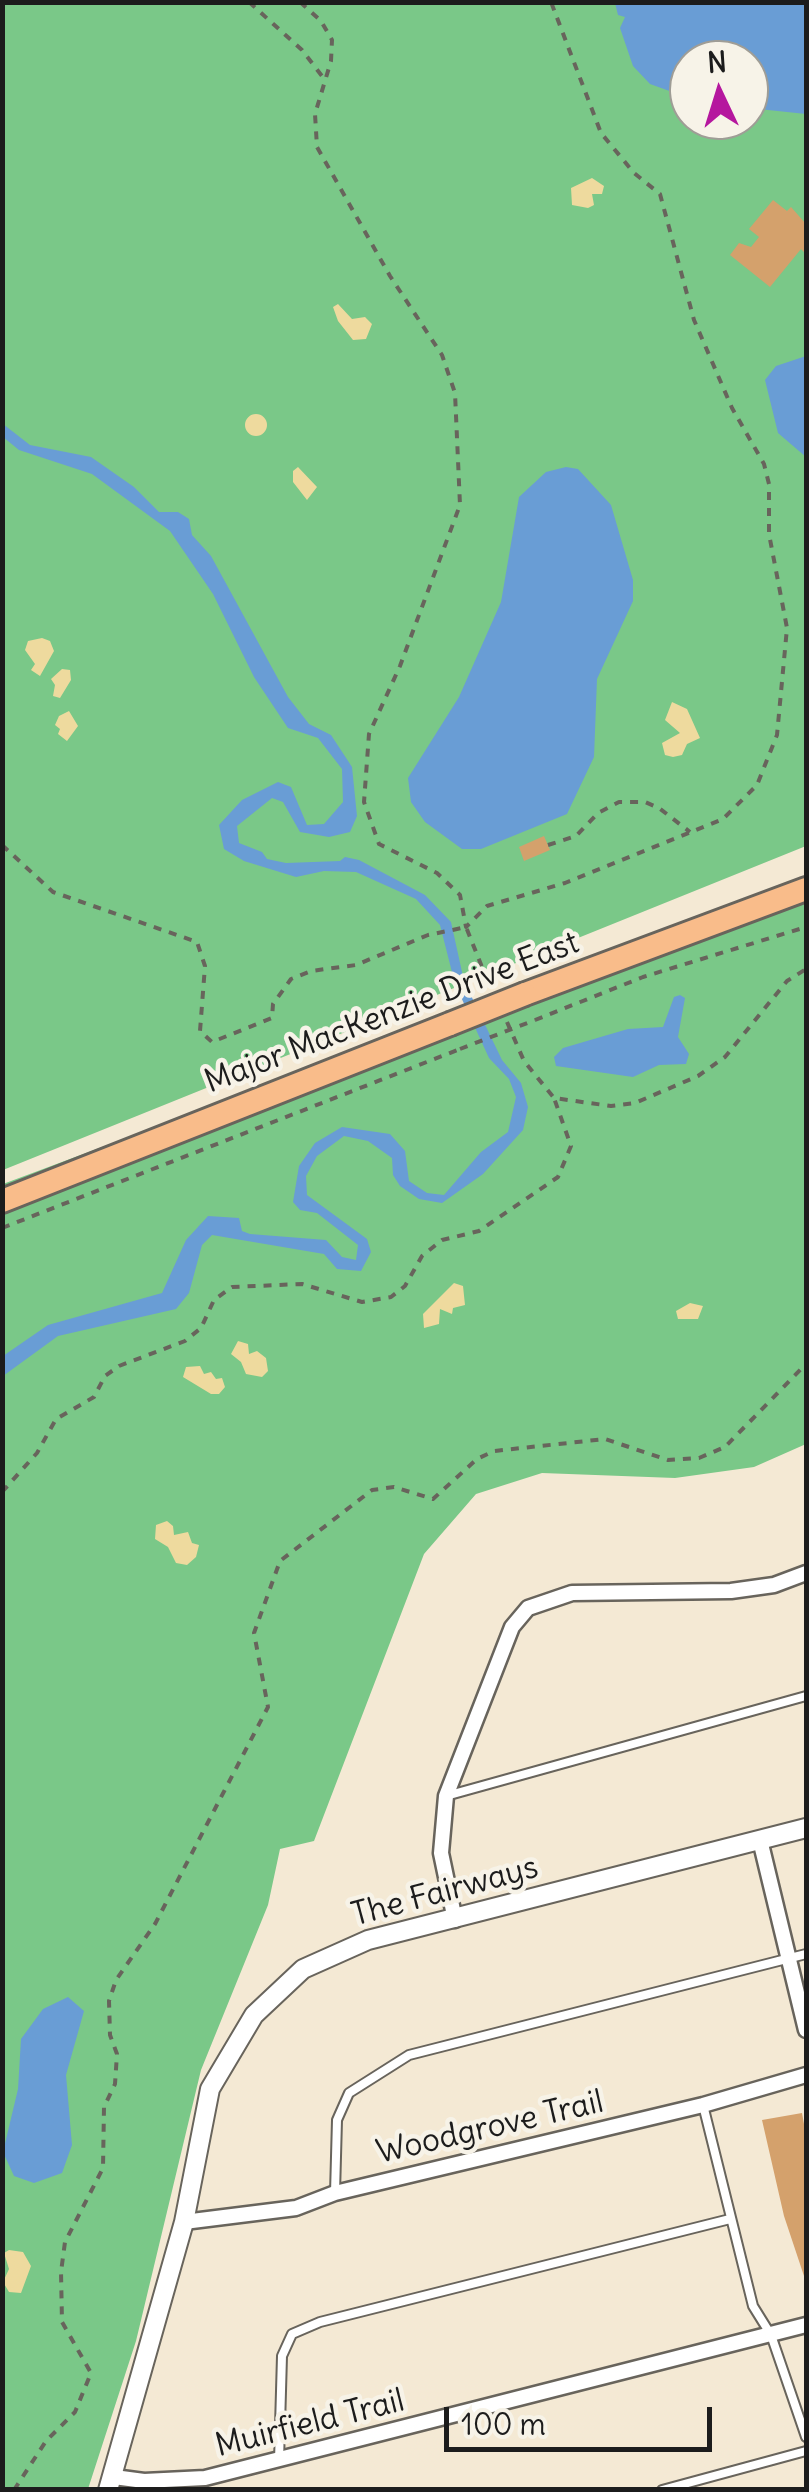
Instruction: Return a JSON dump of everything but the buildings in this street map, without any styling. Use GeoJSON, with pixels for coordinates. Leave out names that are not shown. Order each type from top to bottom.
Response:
{"type":"FeatureCollection","features":[{"type":"Feature","properties":{"kind":"main road","name":"Major MacKenzie Drive East"},"geometry":{"type":"LineString","coordinates":[[2,1201],[526,994],[806,889]]}},
{"type":"Feature","properties":{"kind":"street"},"geometry":{"type":"LineString","coordinates":[[455,1920],[441,1852],[446,1796],[512,1627],[528,1608],[572,1593],[731,1591],[774,1585],[806,1573]]}},
{"type":"Feature","properties":{"kind":"street","name":"The Fairways"},"geometry":{"type":"LineString","coordinates":[[111,2483],[184,2222],[210,2089],[254,2015],[303,1970],[368,1940],[806,1828]]}},
{"type":"Feature","properties":{"kind":"street"},"geometry":{"type":"LineString","coordinates":[[760,1840],[806,2030]]}},
{"type":"Feature","properties":{"kind":"street","name":"Woodgrove Trail"},"geometry":{"type":"LineString","coordinates":[[184,2222],[296,2208],[335,2193],[703,2105],[806,2076]]}},
{"type":"Feature","properties":{"kind":"street","name":"Muirfield Trail"},"geometry":{"type":"LineString","coordinates":[[111,2483],[205,2478],[806,2324]]}},
{"type":"Feature","properties":{"kind":"lane"},"geometry":{"type":"LineString","coordinates":[[446,1796],[806,1696]]}},
{"type":"Feature","properties":{"kind":"lane"},"geometry":{"type":"LineString","coordinates":[[335,2193],[337,2120],[349,2093],[409,2055],[806,1954]]}},
{"type":"Feature","properties":{"kind":"lane"},"geometry":{"type":"LineString","coordinates":[[703,2105],[753,2306],[771,2334],[806,2436]]}},
{"type":"Feature","properties":{"kind":"lane"},"geometry":{"type":"LineString","coordinates":[[279,2461],[282,2356],[292,2334],[320,2322],[730,2219]]}},
{"type":"Feature","properties":{"kind":"lane"},"geometry":{"type":"LineString","coordinates":[[662,2490],[806,2452]]}},
{"type":"Feature","properties":{"kind":"path"},"geometry":{"type":"LineString","coordinates":[[249,2],[302,50],[325,80]]}},
{"type":"Feature","properties":{"kind":"path"},"geometry":{"type":"LineString","coordinates":[[300,2],[321,21],[332,40],[315,114],[317,147],[390,276],[442,355],[455,393],[461,458],[460,505],[453,533],[369,734],[364,802],[380,844],[438,874],[460,895],[466,927],[491,989]]}},
{"type":"Feature","properties":{"kind":"path"},"geometry":{"type":"LineString","coordinates":[[2,844],[53,892],[197,942],[205,966],[200,1030],[212,1042],[272,1018],[273,1004],[291,979],[310,971],[356,965],[428,935],[466,927],[487,906],[566,883],[723,818],[757,785],[777,735],[787,628],[769,534],[769,484],[764,464],[732,408],[694,320],[660,194],[634,173],[600,133],[551,2]]}},
{"type":"Feature","properties":{"kind":"path"},"geometry":{"type":"LineString","coordinates":[[548,846],[576,836],[608,806],[630,801],[659,808],[690,832]]}},
{"type":"Feature","properties":{"kind":"path"},"geometry":{"type":"LineString","coordinates":[[2,1228],[643,977],[806,927]]}},
{"type":"Feature","properties":{"kind":"path"},"geometry":{"type":"LineString","coordinates":[[554,1098],[611,1106],[635,1102],[698,1076],[725,1057],[787,980],[806,969]]}},
{"type":"Feature","properties":{"kind":"path"},"geometry":{"type":"LineString","coordinates":[[2,1492],[36,1453],[56,1419],[94,1397],[105,1376],[120,1366],[185,1341],[201,1328],[214,1300],[232,1288],[302,1284],[362,1302],[391,1297],[405,1286],[422,1256],[442,1240],[479,1231],[558,1177],[571,1146],[554,1098],[524,1061],[507,1021]]}},
{"type":"Feature","properties":{"kind":"path"},"geometry":{"type":"LineString","coordinates":[[14,2490],[46,2440],[75,2412],[91,2373],[62,2322],[61,2272],[65,2242],[103,2168],[104,2107],[116,2084],[117,2054],[110,2035],[108,2001],[116,1980],[155,1924],[268,1706],[254,1634],[280,1561],[372,1490],[394,1488],[433,1499],[477,1459],[494,1451],[605,1440],[668,1460],[699,1458],[738,1435],[806,1364]]}},
{"type":"Feature","properties":{"kind":"green space"},"geometry":{"type":"Polygon","coordinates":[[[3,3],[806,3],[806,846],[3,1170],[3,3]]]}},
{"type":"Feature","properties":{"kind":"green space"},"geometry":{"type":"Polygon","coordinates":[[[806,884],[806,1444],[754,1467],[675,1478],[542,1473],[476,1494],[424,1554],[314,1841],[280,1849],[268,1905],[201,2070],[136,2341],[88,2489],[3,2489],[3,1184],[806,884]]]}},
{"type":"Feature","properties":{"kind":"sand"},"geometry":{"type":"Polygon","coordinates":[[[592,178],[604,186],[602,194],[592,194],[594,205],[572,205],[571,188],[592,178]]]}},
{"type":"Feature","properties":{"kind":"sand"},"geometry":{"type":"Polygon","coordinates":[[[338,304],[352,319],[365,317],[372,324],[366,339],[353,340],[338,321],[333,307],[338,304]]]}},
{"type":"Feature","properties":{"kind":"sand"},"geometry":{"type":"Polygon","coordinates":[[[256,414],[264,417],[264,433],[256,436],[248,433],[245,425],[248,417],[256,414]]]}},
{"type":"Feature","properties":{"kind":"sand"},"geometry":{"type":"Polygon","coordinates":[[[298,467],[317,487],[307,500],[293,482],[293,471],[298,467]]]}},
{"type":"Feature","properties":{"kind":"sand"},"geometry":{"type":"Polygon","coordinates":[[[28,641],[50,641],[54,651],[40,676],[31,670],[35,664],[25,650],[28,641]]]}},
{"type":"Feature","properties":{"kind":"sand"},"geometry":{"type":"Polygon","coordinates":[[[62,669],[70,670],[71,680],[60,698],[53,696],[55,685],[51,679],[62,669]]]}},
{"type":"Feature","properties":{"kind":"sand"},"geometry":{"type":"Polygon","coordinates":[[[672,702],[687,709],[700,738],[687,744],[682,755],[673,757],[665,755],[662,743],[680,733],[665,720],[672,702]]]}},
{"type":"Feature","properties":{"kind":"sand"},"geometry":{"type":"Polygon","coordinates":[[[69,711],[78,726],[67,741],[55,725],[59,716],[69,711]]]}},
{"type":"Feature","properties":{"kind":"sand"},"geometry":{"type":"Polygon","coordinates":[[[454,1283],[463,1286],[465,1305],[453,1308],[452,1314],[440,1309],[439,1324],[424,1328],[423,1314],[454,1283]]]}},
{"type":"Feature","properties":{"kind":"sand"},"geometry":{"type":"Polygon","coordinates":[[[690,1303],[703,1306],[698,1319],[678,1319],[676,1311],[690,1303]]]}},
{"type":"Feature","properties":{"kind":"sand"},"geometry":{"type":"Polygon","coordinates":[[[238,1341],[248,1344],[249,1354],[257,1351],[266,1358],[268,1371],[262,1377],[246,1374],[241,1362],[231,1354],[238,1341]]]}},
{"type":"Feature","properties":{"kind":"sand"},"geometry":{"type":"Polygon","coordinates":[[[200,1366],[204,1374],[211,1372],[216,1379],[222,1378],[225,1387],[219,1394],[211,1394],[183,1377],[186,1367],[200,1366]]]}},
{"type":"Feature","properties":{"kind":"sand"},"geometry":{"type":"Polygon","coordinates":[[[167,1521],[173,1526],[174,1535],[188,1532],[192,1543],[199,1545],[196,1557],[187,1565],[176,1563],[168,1547],[155,1539],[156,1525],[167,1521]]]}},
{"type":"Feature","properties":{"kind":"sand"},"geometry":{"type":"Polygon","coordinates":[[[23,2252],[31,2266],[21,2293],[9,2292],[3,2282],[9,2269],[4,2253],[23,2252]]]}},
{"type":"Feature","properties":{"kind":"water"},"geometry":{"type":"Polygon","coordinates":[[[615,3],[806,3],[806,114],[769,110],[769,40],[669,40],[669,91],[650,84],[633,66],[620,28],[625,17],[618,15],[615,3]]]}},
{"type":"Feature","properties":{"kind":"water"},"geometry":{"type":"Polygon","coordinates":[[[806,356],[806,457],[778,433],[765,380],[776,366],[806,356]]]}},
{"type":"Feature","properties":{"kind":"water"},"geometry":{"type":"Polygon","coordinates":[[[3,424],[30,445],[91,457],[134,487],[159,512],[178,512],[189,519],[192,535],[211,556],[288,697],[309,724],[331,735],[352,767],[357,816],[350,832],[329,837],[300,832],[283,802],[272,798],[237,826],[239,843],[262,852],[267,859],[286,863],[340,861],[345,857],[359,860],[425,895],[451,922],[464,981],[502,1060],[521,1083],[528,1107],[523,1130],[483,1174],[442,1203],[419,1199],[400,1186],[393,1175],[392,1158],[368,1141],[344,1136],[317,1156],[306,1176],[307,1195],[367,1239],[371,1252],[361,1271],[337,1269],[324,1254],[212,1235],[202,1245],[189,1293],[176,1309],[58,1336],[3,1376],[3,1356],[48,1325],[162,1293],[186,1240],[208,1216],[239,1218],[242,1231],[250,1234],[326,1240],[342,1257],[356,1260],[358,1245],[317,1213],[300,1210],[293,1202],[299,1166],[315,1143],[342,1127],[390,1134],[405,1151],[409,1181],[427,1193],[444,1195],[481,1152],[508,1132],[516,1097],[509,1079],[489,1058],[455,984],[440,925],[416,899],[356,872],[324,871],[296,877],[244,861],[224,849],[219,825],[242,800],[278,782],[291,787],[307,825],[324,824],[343,802],[342,769],[318,738],[288,728],[254,677],[213,594],[170,531],[92,474],[19,450],[3,437],[3,424]]]}},
{"type":"Feature","properties":{"kind":"water"},"geometry":{"type":"Polygon","coordinates":[[[566,467],[578,469],[611,505],[633,580],[633,601],[597,679],[594,757],[567,814],[481,849],[462,849],[425,822],[411,802],[408,778],[459,697],[501,602],[519,497],[546,472],[566,467]]]}},
{"type":"Feature","properties":{"kind":"water"},"geometry":{"type":"Polygon","coordinates":[[[674,997],[685,998],[678,1037],[689,1054],[686,1064],[659,1065],[633,1077],[556,1066],[554,1057],[563,1048],[628,1029],[663,1027],[674,997]]]}},
{"type":"Feature","properties":{"kind":"water"},"geometry":{"type":"Polygon","coordinates":[[[68,1997],[84,2011],[66,2075],[72,2145],[62,2173],[34,2183],[14,2176],[3,2152],[18,2089],[21,2039],[43,2009],[68,1997]]]}}]}
